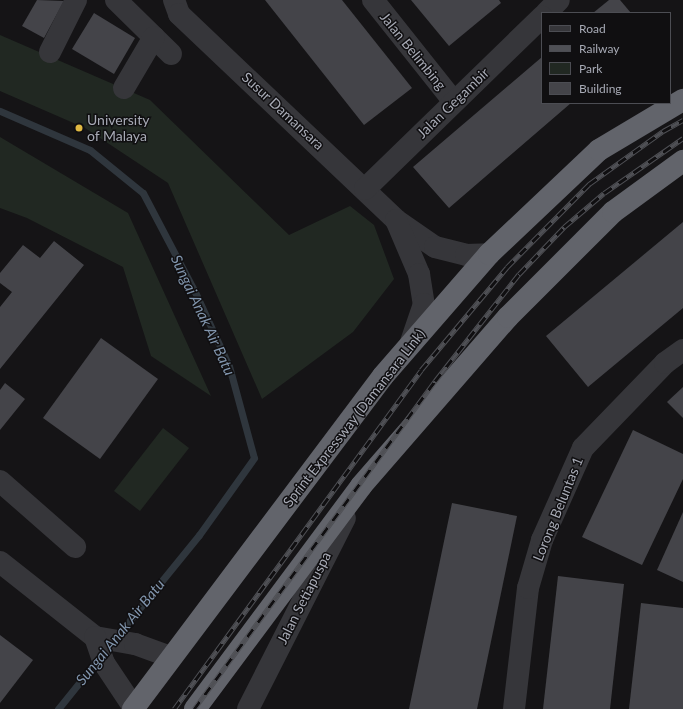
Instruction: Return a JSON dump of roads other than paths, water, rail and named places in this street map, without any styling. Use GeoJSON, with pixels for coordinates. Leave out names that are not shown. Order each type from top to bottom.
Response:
{"type":"FeatureCollection","features":[{"type":"Feature","properties":{"kind":"highway","name":"Sprint Expressway (Damansara Link)"},"geometry":{"type":"LineString","coordinates":[[134,708],[171,657],[411,342],[489,254],[599,150],[683,100]]}},
{"type":"Feature","properties":{"kind":"highway"},"geometry":{"type":"LineString","coordinates":[[195,709],[361,486],[508,317],[613,212],[683,161]]}},
{"type":"Feature","properties":{"kind":"street"},"geometry":{"type":"LineString","coordinates":[[50,52],[76,0]]}},
{"type":"Feature","properties":{"kind":"street"},"geometry":{"type":"LineString","coordinates":[[116,0],[171,54]]}},
{"type":"Feature","properties":{"kind":"street","name":"Susur Damansara"},"geometry":{"type":"LineString","coordinates":[[174,0],[180,14],[396,220],[435,247],[466,255],[489,254]]}},
{"type":"Feature","properties":{"kind":"street","name":"Jalan Belimbing"},"geometry":{"type":"LineString","coordinates":[[372,0],[454,102]]}},
{"type":"Feature","properties":{"kind":"street"},"geometry":{"type":"LineString","coordinates":[[547,12],[559,0]]}},
{"type":"Feature","properties":{"kind":"street","name":"Jalan Gegambir"},"geometry":{"type":"LineString","coordinates":[[365,189],[541,18]]}},
{"type":"Feature","properties":{"kind":"street"},"geometry":{"type":"LineString","coordinates":[[124,88],[154,37]]}},
{"type":"Feature","properties":{"kind":"street","name":"Susur Damansara"},"geometry":{"type":"LineString","coordinates":[[396,220],[419,274],[424,304],[411,342]]}},
{"type":"Feature","properties":{"kind":"street","name":"Lorong Beluntas 1"},"geometry":{"type":"LineString","coordinates":[[514,709],[528,588],[542,540],[583,448],[665,363],[683,350]]}},
{"type":"Feature","properties":{"kind":"street"},"geometry":{"type":"LineString","coordinates":[[0,481],[74,547]]}},
{"type":"Feature","properties":{"kind":"street","name":"Jalan Setiapuspa"},"geometry":{"type":"LineString","coordinates":[[248,709],[361,486]]}},
{"type":"Feature","properties":{"kind":"street"},"geometry":{"type":"LineString","coordinates":[[0,562],[105,645],[134,708]]}},
{"type":"Feature","properties":{"kind":"street"},"geometry":{"type":"LineString","coordinates":[[105,645],[135,644],[171,657]]}},
{"type":"Feature","properties":{"kind":"waterway","name":"Sungai Anak Air Batu"},"geometry":{"type":"LineString","coordinates":[[0,111],[90,150],[143,193],[195,292],[229,366],[254,458],[199,535],[116,637]]}},
{"type":"Feature","properties":{"kind":"waterway","name":"Sungai Anak Air Batu"},"geometry":{"type":"LineString","coordinates":[[58,709],[99,658]]}},
{"type":"Feature","properties":{"kind":"railway"},"geometry":{"type":"LineString","coordinates":[[174,709],[421,370],[507,267],[589,184],[663,131],[683,120]]}},
{"type":"Feature","properties":{"kind":"railway"},"geometry":{"type":"LineString","coordinates":[[194,709],[435,381],[519,274],[564,227],[604,193],[683,138]]}},
{"type":"Feature","properties":{"kind":"place","name":"University of Malaya"},"geometry":{"type":"Point","coordinates":[79,128]}}]}
